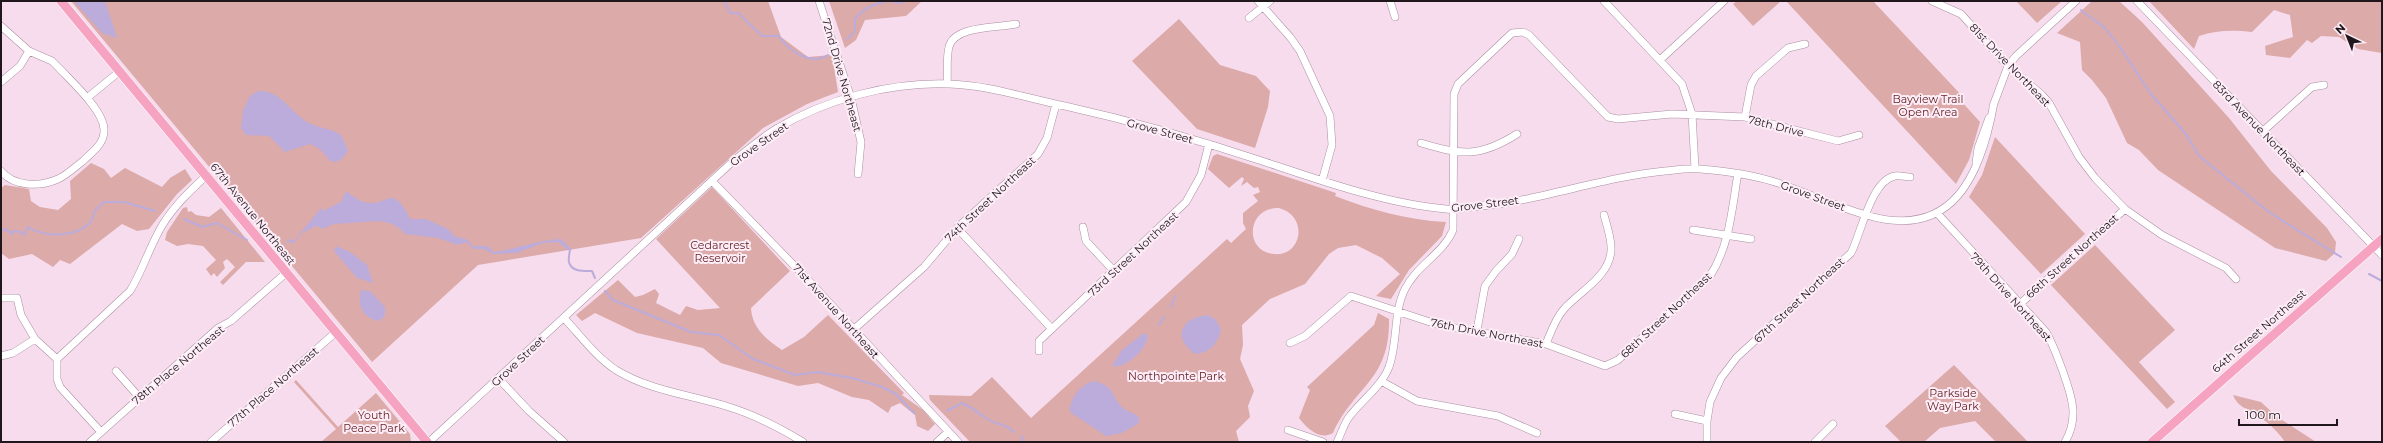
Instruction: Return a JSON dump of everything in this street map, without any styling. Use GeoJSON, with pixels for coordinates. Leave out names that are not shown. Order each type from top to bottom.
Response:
{"type":"FeatureCollection","features":[{"type":"Feature","properties":{"kind":"main road","name":"67th Avenue Northeast"},"geometry":{"type":"LineString","coordinates":[[61,1],[428,442]]}},
{"type":"Feature","properties":{"kind":"main road","name":"64th Street Northeast"},"geometry":{"type":"LineString","coordinates":[[2152,442],[2382,240]]}},
{"type":"Feature","properties":{"kind":"street","name":"72nd Drive Northeast"},"geometry":{"type":"LineString","coordinates":[[819,1],[851,98],[861,142],[858,174]]}},
{"type":"Feature","properties":{"kind":"street"},"geometry":{"type":"LineString","coordinates":[[1249,18],[1260,3],[1270,1]]}},
{"type":"Feature","properties":{"kind":"street"},"geometry":{"type":"LineString","coordinates":[[1390,1],[1395,17]]}},
{"type":"Feature","properties":{"kind":"street"},"geometry":{"type":"LineString","coordinates":[[1604,1],[1682,84],[1692,114],[1695,168]]}},
{"type":"Feature","properties":{"kind":"street"},"geometry":{"type":"LineString","coordinates":[[1660,60],[1724,1]]}},
{"type":"Feature","properties":{"kind":"street","name":"81st Drive Northeast"},"geometry":{"type":"LineString","coordinates":[[1932,1],[1961,14],[2008,66],[2043,96],[2079,157],[2094,178],[2125,209],[2162,235],[2226,268],[2236,279]]}},
{"type":"Feature","properties":{"kind":"street","name":"Grove Street"},"geometry":{"type":"LineString","coordinates":[[428,442],[499,379],[732,163],[775,130],[824,106],[851,98],[910,86],[947,84],[989,88],[1209,144],[1322,181],[1387,199],[1454,209],[1515,201],[1637,174],[1695,168],[1738,173],[1779,183],[1866,216],[1890,221],[1909,221],[1937,213],[1956,200],[1967,186],[1976,165],[1982,134],[2008,66],[2016,56],[2076,1]]}},
{"type":"Feature","properties":{"kind":"street","name":"83rd Avenue Northeast"},"geometry":{"type":"LineString","coordinates":[[2137,1],[2382,255]]}},
{"type":"Feature","properties":{"kind":"street"},"geometry":{"type":"LineString","coordinates":[[1260,3],[1290,37],[1300,51],[1330,116],[1332,144],[1322,181]]}},
{"type":"Feature","properties":{"kind":"street"},"geometry":{"type":"LineString","coordinates":[[947,84],[949,45],[953,40],[972,29],[999,28],[1016,24]]}},
{"type":"Feature","properties":{"kind":"street"},"geometry":{"type":"LineString","coordinates":[[1,26],[29,51],[52,61],[87,98],[99,114],[104,128],[103,136],[97,148],[65,175],[51,181],[25,184],[11,180],[1,171]]}},
{"type":"Feature","properties":{"kind":"street","name":"78th Drive"},"geometry":{"type":"LineString","coordinates":[[1453,152],[1454,94],[1458,84],[1507,37],[1512,33],[1523,32],[1529,36],[1608,117],[1618,119],[1672,114],[1692,114],[1745,118],[1838,142],[1859,135]]}},
{"type":"Feature","properties":{"kind":"street"},"geometry":{"type":"LineString","coordinates":[[1745,118],[1751,85],[1756,76],[1788,48],[1805,44]]}},
{"type":"Feature","properties":{"kind":"street"},"geometry":{"type":"LineString","coordinates":[[1,82],[20,66],[29,51]]}},
{"type":"Feature","properties":{"kind":"street"},"geometry":{"type":"LineString","coordinates":[[87,98],[120,71]]}},
{"type":"Feature","properties":{"kind":"street"},"geometry":{"type":"LineString","coordinates":[[2262,132],[2312,86],[2324,85]]}},
{"type":"Feature","properties":{"kind":"street","name":"74th Street Northeast"},"geometry":{"type":"LineString","coordinates":[[853,330],[924,267],[956,228],[1038,154],[1047,138],[1056,104]]}},
{"type":"Feature","properties":{"kind":"street"},"geometry":{"type":"LineString","coordinates":[[1421,143],[1453,152],[1472,152],[1498,146],[1516,134]]}},
{"type":"Feature","properties":{"kind":"street","name":"73rd Street Northeast"},"geometry":{"type":"LineString","coordinates":[[1039,351],[1039,341],[1186,202],[1201,175],[1209,144]]}},
{"type":"Feature","properties":{"kind":"street"},"geometry":{"type":"LineString","coordinates":[[1337,442],[1349,418],[1382,381],[1389,366],[1398,312],[1405,289],[1413,276],[1448,242],[1453,230],[1453,152]]}},
{"type":"Feature","properties":{"kind":"street","name":"68th Street Northeast"},"geometry":{"type":"LineString","coordinates":[[1605,366],[1618,360],[1710,276],[1719,263],[1728,235],[1738,173]]}},
{"type":"Feature","properties":{"kind":"street"},"geometry":{"type":"LineString","coordinates":[[57,359],[130,291],[138,278],[162,226],[173,208],[206,176]]}},
{"type":"Feature","properties":{"kind":"street","name":"67th Street Northeast"},"geometry":{"type":"LineString","coordinates":[[1707,442],[1707,421],[1710,402],[1721,378],[1737,357],[1851,252],[1858,240],[1874,195],[1882,184],[1895,176],[1910,178]]}},
{"type":"Feature","properties":{"kind":"street","name":"71st Avenue Northeast"},"geometry":{"type":"LineString","coordinates":[[712,181],[806,278],[958,442]]}},
{"type":"Feature","properties":{"kind":"street","name":"66th Street Northeast"},"geometry":{"type":"LineString","coordinates":[[2020,304],[2125,209]]}},
{"type":"Feature","properties":{"kind":"street","name":"79th Drive Northeast"},"geometry":{"type":"LineString","coordinates":[[1937,213],[2046,332],[2053,344],[2071,394],[2074,413],[2072,428],[2065,442]]}},
{"type":"Feature","properties":{"kind":"street"},"geometry":{"type":"LineString","coordinates":[[1546,344],[1557,319],[1564,309],[1600,276],[1608,264],[1611,251],[1604,215]]}},
{"type":"Feature","properties":{"kind":"street"},"geometry":{"type":"LineString","coordinates":[[1083,227],[1086,241],[1114,271]]}},
{"type":"Feature","properties":{"kind":"street"},"geometry":{"type":"LineString","coordinates":[[956,228],[1052,329]]}},
{"type":"Feature","properties":{"kind":"street"},"geometry":{"type":"LineString","coordinates":[[1693,230],[1751,239]]}},
{"type":"Feature","properties":{"kind":"street"},"geometry":{"type":"LineString","coordinates":[[1477,330],[1485,286],[1496,271],[1512,254],[1519,239]]}},
{"type":"Feature","properties":{"kind":"street","name":"78th Place Northeast"},"geometry":{"type":"LineString","coordinates":[[90,442],[218,328],[231,321],[286,273]]}},
{"type":"Feature","properties":{"kind":"street","name":"76th Drive Northeast"},"geometry":{"type":"LineString","coordinates":[[1290,343],[1305,336],[1351,296],[1452,328],[1477,330],[1546,344],[1605,366]]}},
{"type":"Feature","properties":{"kind":"street"},"geometry":{"type":"LineString","coordinates":[[1,298],[17,298],[21,315],[35,339],[57,359],[60,387],[101,432]]}},
{"type":"Feature","properties":{"kind":"street"},"geometry":{"type":"LineString","coordinates":[[564,318],[599,355],[615,369],[638,381],[730,407],[761,419],[803,442]]}},
{"type":"Feature","properties":{"kind":"street","name":"77th Place Northeast"},"geometry":{"type":"LineString","coordinates":[[211,442],[336,332]]}},
{"type":"Feature","properties":{"kind":"street"},"geometry":{"type":"LineString","coordinates":[[1,356],[13,353],[35,339]]}},
{"type":"Feature","properties":{"kind":"street"},"geometry":{"type":"LineString","coordinates":[[116,371],[139,397]]}},
{"type":"Feature","properties":{"kind":"street"},"geometry":{"type":"LineString","coordinates":[[499,379],[529,411],[564,442]]}},
{"type":"Feature","properties":{"kind":"street"},"geometry":{"type":"LineString","coordinates":[[1382,381],[1417,401],[1498,416],[1537,433]]}},
{"type":"Feature","properties":{"kind":"street"},"geometry":{"type":"LineString","coordinates":[[1675,414],[1707,421]]}},
{"type":"Feature","properties":{"kind":"street"},"geometry":{"type":"LineString","coordinates":[[1815,442],[1833,424]]}},
{"type":"Feature","properties":{"kind":"street"},"geometry":{"type":"LineString","coordinates":[[1288,430],[1322,442]]}},
{"type":"Feature","properties":{"kind":"street"},"geometry":{"type":"LineString","coordinates":[[937,442],[948,432]]}},
{"type":"Feature","properties":{"kind":"green space"},"geometry":{"type":"Polygon","coordinates":[[[71,1],[768,1],[781,37],[808,57],[832,55],[838,92],[807,104],[763,128],[641,238],[478,265],[372,362],[71,1]]]}},
{"type":"Feature","properties":{"kind":"green space"},"geometry":{"type":"Polygon","coordinates":[[[829,1],[922,1],[906,16],[865,20],[856,40],[845,48],[829,1]]]}},
{"type":"Feature","properties":{"kind":"green space"},"geometry":{"type":"Polygon","coordinates":[[[1737,1],[1781,1],[1753,26],[1733,4],[1737,1]]]}},
{"type":"Feature","properties":{"kind":"green space","name":"Bayview Trail Open Area"},"geometry":{"type":"Polygon","coordinates":[[[1786,1],[1873,1],[1964,98],[1961,101],[1980,122],[1969,160],[1956,184],[1786,1]]]}},
{"type":"Feature","properties":{"kind":"green space"},"geometry":{"type":"Polygon","coordinates":[[[2016,1],[2062,1],[2037,23],[2016,1]]]}},
{"type":"Feature","properties":{"kind":"green space"},"geometry":{"type":"Polygon","coordinates":[[[2092,1],[2119,1],[2142,22],[2229,118],[2271,171],[2327,228],[2336,242],[2335,253],[2326,261],[2275,248],[2158,170],[2139,150],[2127,143],[2106,98],[2082,70],[2080,42],[2057,33],[2092,1]]]}},
{"type":"Feature","properties":{"kind":"green space"},"geometry":{"type":"Polygon","coordinates":[[[2149,1],[2381,1],[2382,53],[2358,49],[2339,37],[2321,36],[2312,43],[2307,40],[2290,58],[2266,55],[2265,46],[2293,37],[2290,15],[2274,10],[2252,32],[2225,31],[2199,36],[2194,49],[2149,1]]]}},
{"type":"Feature","properties":{"kind":"green space"},"geometry":{"type":"Polygon","coordinates":[[[1179,19],[1220,65],[1256,76],[1270,91],[1268,107],[1255,148],[1197,129],[1132,61],[1179,19]]]}},
{"type":"Feature","properties":{"kind":"green space"},"geometry":{"type":"Polygon","coordinates":[[[1995,137],[2085,234],[2041,274],[1969,197],[1982,175],[1995,137]]]}},
{"type":"Feature","properties":{"kind":"green space","name":"Northpointe Park"},"geometry":{"type":"Polygon","coordinates":[[[1217,154],[1336,193],[1335,196],[1376,210],[1403,217],[1446,222],[1442,236],[1409,270],[1391,299],[1376,296],[1400,274],[1382,258],[1356,245],[1338,248],[1329,254],[1305,284],[1270,299],[1242,325],[1243,345],[1240,359],[1254,391],[1248,406],[1250,417],[1236,431],[1239,442],[970,442],[930,400],[929,395],[971,396],[992,377],[1031,418],[1227,239],[1231,243],[1246,229],[1243,223],[1243,213],[1258,201],[1253,195],[1260,192],[1258,187],[1254,188],[1247,182],[1241,186],[1244,179],[1242,177],[1229,188],[1208,169],[1213,156],[1217,154]],[[1279,208],[1268,210],[1260,214],[1255,221],[1253,230],[1254,238],[1257,245],[1264,251],[1274,254],[1283,253],[1291,249],[1296,243],[1298,227],[1295,219],[1289,212],[1279,208]]]}},
{"type":"Feature","properties":{"kind":"green space"},"geometry":{"type":"Polygon","coordinates":[[[91,163],[104,169],[111,178],[125,168],[162,187],[170,178],[185,169],[192,180],[177,194],[149,229],[137,231],[122,224],[70,264],[60,260],[53,267],[32,254],[9,259],[1,253],[1,188],[5,185],[29,189],[31,201],[40,207],[58,210],[71,199],[70,181],[91,163]]]}},
{"type":"Feature","properties":{"kind":"green space","name":"Cedarcrest Reservoir"},"geometry":{"type":"Polygon","coordinates":[[[712,187],[790,271],[751,308],[754,321],[765,337],[782,350],[804,337],[828,315],[904,393],[902,395],[923,410],[935,424],[928,431],[917,426],[915,415],[900,403],[891,407],[888,413],[869,400],[852,397],[818,383],[798,386],[721,363],[703,348],[637,333],[595,313],[582,321],[576,315],[618,280],[635,297],[655,289],[659,294],[656,303],[680,315],[686,306],[698,310],[720,308],[656,239],[712,187]]]}},
{"type":"Feature","properties":{"kind":"green space"},"geometry":{"type":"Polygon","coordinates":[[[187,207],[188,212],[191,211],[196,215],[209,217],[221,208],[265,262],[246,262],[223,285],[220,282],[235,267],[227,259],[223,262],[225,268],[217,277],[214,273],[211,276],[206,269],[216,260],[203,246],[188,244],[177,246],[165,240],[167,232],[183,208],[187,207]]]}},
{"type":"Feature","properties":{"kind":"green space"},"geometry":{"type":"Polygon","coordinates":[[[2095,245],[2175,330],[2139,362],[2175,402],[2167,409],[2051,285],[2095,245]]]}},
{"type":"Feature","properties":{"kind":"green space"},"geometry":{"type":"Polygon","coordinates":[[[1378,313],[1389,319],[1388,340],[1384,356],[1378,370],[1351,404],[1333,433],[1323,435],[1313,432],[1299,418],[1310,390],[1307,387],[1374,325],[1378,313]]]}},
{"type":"Feature","properties":{"kind":"green space","name":"Parkside Way Park"},"geometry":{"type":"Polygon","coordinates":[[[1954,365],[2028,442],[1996,442],[1975,421],[1940,428],[1924,442],[1901,442],[1885,426],[1954,365]]]}},
{"type":"Feature","properties":{"kind":"green space","name":"Youth Peace Park"},"geometry":{"type":"Polygon","coordinates":[[[296,380],[338,427],[376,393],[410,434],[411,442],[321,442],[336,429],[294,382],[296,380]]]}},
{"type":"Feature","properties":{"kind":"green space"},"geometry":{"type":"Polygon","coordinates":[[[2233,395],[2261,402],[2276,416],[2316,442],[2285,442],[2270,425],[2260,417],[2241,406],[2233,395]]]}},
{"type":"Feature","properties":{"kind":"shaded area"},"geometry":{"type":"Polygon","coordinates":[[[74,1],[105,1],[117,38],[102,33],[74,1]]]}},
{"type":"Feature","properties":{"kind":"shaded area"},"geometry":{"type":"Polygon","coordinates":[[[258,91],[265,91],[279,97],[307,122],[341,135],[348,150],[345,156],[336,162],[330,161],[320,149],[310,144],[285,152],[269,136],[246,135],[241,128],[243,111],[250,96],[258,91]]]}},
{"type":"Feature","properties":{"kind":"shaded area"},"geometry":{"type":"Polygon","coordinates":[[[346,191],[358,200],[369,203],[376,203],[390,198],[395,199],[403,206],[410,219],[426,219],[448,229],[454,236],[468,240],[473,246],[487,246],[494,252],[544,241],[561,239],[572,250],[568,250],[558,242],[543,243],[516,253],[493,254],[484,249],[474,249],[466,242],[458,245],[438,238],[405,234],[399,228],[387,222],[380,221],[336,224],[330,225],[324,229],[316,226],[302,233],[293,244],[288,241],[279,248],[289,239],[294,241],[321,208],[323,211],[341,202],[346,191]]]}},
{"type":"Feature","properties":{"kind":"shaded area"},"geometry":{"type":"Polygon","coordinates":[[[336,246],[350,252],[367,265],[373,283],[357,278],[334,251],[336,246]]]}},
{"type":"Feature","properties":{"kind":"shaded area"},"geometry":{"type":"Polygon","coordinates":[[[361,290],[370,291],[385,307],[385,315],[380,321],[369,318],[365,315],[360,301],[361,290]]]}},
{"type":"Feature","properties":{"kind":"shaded area"},"geometry":{"type":"Polygon","coordinates":[[[1207,315],[1215,319],[1221,329],[1220,334],[1218,339],[1209,349],[1205,352],[1195,354],[1183,341],[1183,329],[1191,320],[1207,315]]]}},
{"type":"Feature","properties":{"kind":"shaded area"},"geometry":{"type":"Polygon","coordinates":[[[1144,333],[1148,335],[1147,340],[1140,352],[1135,357],[1123,364],[1112,366],[1122,350],[1144,333]]]}},
{"type":"Feature","properties":{"kind":"shaded area"},"geometry":{"type":"Polygon","coordinates":[[[1094,381],[1109,388],[1123,408],[1139,417],[1139,423],[1122,433],[1106,436],[1070,412],[1070,407],[1074,397],[1080,389],[1094,381]]]}},
{"type":"Feature","properties":{"kind":"waterway"},"geometry":{"type":"LineString","coordinates":[[724,1],[730,13],[738,13],[762,36],[779,36],[794,52],[808,58],[815,59],[828,55]]}},
{"type":"Feature","properties":{"kind":"waterway"},"geometry":{"type":"LineString","coordinates":[[847,39],[852,35],[855,29],[855,19],[858,15],[865,9],[888,1]]}},
{"type":"Feature","properties":{"kind":"waterway"},"geometry":{"type":"LineString","coordinates":[[889,1],[900,3],[904,1]]}},
{"type":"Feature","properties":{"kind":"waterway"},"geometry":{"type":"LineString","coordinates":[[2081,10],[2105,28],[2120,47],[2151,94],[2186,134],[2199,156],[2270,213],[2341,257]]}},
{"type":"Feature","properties":{"kind":"waterway"},"geometry":{"type":"LineString","coordinates":[[1,231],[6,229],[12,234],[13,231],[21,232],[24,235],[28,227],[35,231],[51,234],[77,231],[90,223],[95,211],[104,202],[124,202],[155,211]]}},
{"type":"Feature","properties":{"kind":"waterway"},"geometry":{"type":"LineString","coordinates":[[184,219],[202,227],[217,223],[247,240]]}},
{"type":"Feature","properties":{"kind":"waterway"},"geometry":{"type":"LineString","coordinates":[[570,249],[569,260],[572,268],[592,271],[595,278]]}},
{"type":"Feature","properties":{"kind":"waterway"},"geometry":{"type":"LineString","coordinates":[[2369,274],[2382,281]]}},
{"type":"Feature","properties":{"kind":"waterway"},"geometry":{"type":"LineString","coordinates":[[605,291],[613,300],[691,332],[719,335],[753,359],[795,375],[817,372],[852,378],[882,387],[896,394],[914,413]]}},
{"type":"Feature","properties":{"kind":"waterway"},"geometry":{"type":"LineString","coordinates":[[1171,307],[1175,296]]}},
{"type":"Feature","properties":{"kind":"waterway"},"geometry":{"type":"LineString","coordinates":[[1159,325],[1164,317]]}},
{"type":"Feature","properties":{"kind":"waterway"},"geometry":{"type":"LineString","coordinates":[[947,411],[962,403],[992,422],[1008,427],[1014,432]]}},
{"type":"Feature","properties":{"kind":"waterway"},"geometry":{"type":"LineString","coordinates":[[1021,436],[1024,442]]}}]}
